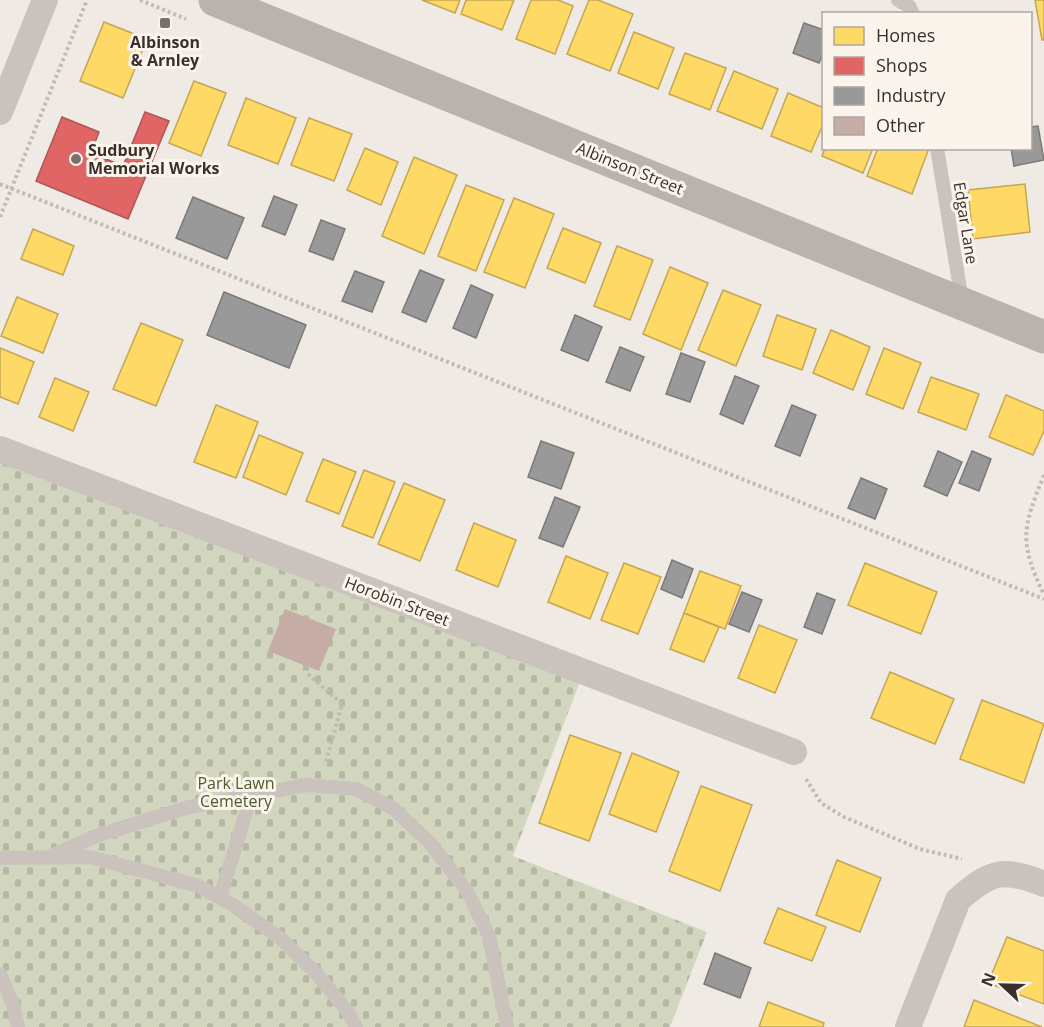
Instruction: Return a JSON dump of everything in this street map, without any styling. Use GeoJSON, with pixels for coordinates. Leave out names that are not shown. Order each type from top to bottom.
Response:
{"type":"FeatureCollection","features":[{"type":"Feature","properties":{"kind":"street"},"geometry":{"type":"LineString","coordinates":[[0,112],[45,0]]}},
{"type":"Feature","properties":{"kind":"street","name":"Albinson Street"},"geometry":{"type":"LineString","coordinates":[[215,0],[1044,337]]}},
{"type":"Feature","properties":{"kind":"street","name":"Horobin Street"},"geometry":{"type":"LineString","coordinates":[[0,449],[794,752]]}},
{"type":"Feature","properties":{"kind":"street"},"geometry":{"type":"LineString","coordinates":[[908,1027],[958,900],[975,885],[992,876],[1017,873],[1044,884]]}},
{"type":"Feature","properties":{"kind":"lane"},"geometry":{"type":"LineString","coordinates":[[898,0],[909,6],[912,12]]}},
{"type":"Feature","properties":{"kind":"lane","name":"Edgar Lane"},"geometry":{"type":"LineString","coordinates":[[937,150],[962,303]]}},
{"type":"Feature","properties":{"kind":"lane"},"geometry":{"type":"LineString","coordinates":[[49,857],[106,832],[189,807],[252,793],[306,785],[356,789],[394,809],[430,843],[467,891],[489,936],[507,1027]]}},
{"type":"Feature","properties":{"kind":"lane"},"geometry":{"type":"LineString","coordinates":[[220,897],[252,793]]}},
{"type":"Feature","properties":{"kind":"lane"},"geometry":{"type":"LineString","coordinates":[[0,858],[90,857],[198,886],[220,897],[280,938],[317,974],[348,1012],[356,1027]]}},
{"type":"Feature","properties":{"kind":"lane"},"geometry":{"type":"LineString","coordinates":[[0,974],[18,1027]]}},
{"type":"Feature","properties":{"kind":"path"},"geometry":{"type":"LineString","coordinates":[[0,217],[87,0]]}},
{"type":"Feature","properties":{"kind":"path"},"geometry":{"type":"LineString","coordinates":[[0,184],[1044,597]]}},
{"type":"Feature","properties":{"kind":"path"},"geometry":{"type":"LineString","coordinates":[[1044,475],[1028,518],[1024,538],[1027,554],[1044,597]]}},
{"type":"Feature","properties":{"kind":"path"},"geometry":{"type":"LineString","coordinates":[[308,674],[342,704],[318,786]]}},
{"type":"Feature","properties":{"kind":"path"},"geometry":{"type":"LineString","coordinates":[[794,752],[821,804],[884,836],[920,849],[959,857],[992,876]]}},
{"type":"Feature","properties":{"kind":"green space","name":"Park Lawn Cemetery"},"geometry":{"type":"Polygon","coordinates":[[[0,452],[583,674],[513,856],[707,932],[670,1027],[0,1027],[0,452]]]}},
{"type":"Feature","properties":{"kind":"building: Homes"},"geometry":{"type":"Polygon","coordinates":[[[422,0],[460,0],[455,13],[422,0]]]}},
{"type":"Feature","properties":{"kind":"building: Homes"},"geometry":{"type":"Polygon","coordinates":[[[466,0],[514,0],[502,30],[461,14],[466,0]]]}},
{"type":"Feature","properties":{"kind":"building: Homes"},"geometry":{"type":"Polygon","coordinates":[[[531,0],[558,0],[573,6],[555,54],[516,39],[531,0]]]}},
{"type":"Feature","properties":{"kind":"building: Homes"},"geometry":{"type":"Polygon","coordinates":[[[589,0],[598,0],[633,14],[610,71],[567,54],[589,0]]]}},
{"type":"Feature","properties":{"kind":"building: Homes"},"geometry":{"type":"Polygon","coordinates":[[[1035,0],[1044,0],[1044,40],[1042,40],[1035,0]]]}},
{"type":"Feature","properties":{"kind":"building: Homes"},"geometry":{"type":"Polygon","coordinates":[[[104,22],[147,39],[123,98],[80,81],[104,22]]]}},
{"type":"Feature","properties":{"kind":"building: Homes"},"geometry":{"type":"Polygon","coordinates":[[[634,32],[674,48],[658,89],[618,73],[634,32]]]}},
{"type":"Feature","properties":{"kind":"building: Homes"},"geometry":{"type":"Polygon","coordinates":[[[685,53],[726,68],[710,110],[669,94],[685,53]]]}},
{"type":"Feature","properties":{"kind":"building: Homes"},"geometry":{"type":"Polygon","coordinates":[[[734,71],[778,89],[762,129],[717,111],[734,71]]]}},
{"type":"Feature","properties":{"kind":"building: Homes"},"geometry":{"type":"Polygon","coordinates":[[[194,81],[226,93],[201,156],[169,143],[194,81]]]}},
{"type":"Feature","properties":{"kind":"building: Homes"},"geometry":{"type":"Polygon","coordinates":[[[788,93],[822,107],[822,127],[811,152],[771,136],[788,93]]]}},
{"type":"Feature","properties":{"kind":"building: Homes"},"geometry":{"type":"Polygon","coordinates":[[[246,98],[296,118],[278,164],[228,145],[246,98]]]}},
{"type":"Feature","properties":{"kind":"building: Homes"},"geometry":{"type":"Polygon","coordinates":[[[309,118],[352,134],[334,181],[291,165],[309,118]]]}},
{"type":"Feature","properties":{"kind":"building: Homes"},"geometry":{"type":"Polygon","coordinates":[[[365,148],[398,162],[381,205],[347,190],[365,148]]]}},
{"type":"Feature","properties":{"kind":"building: Homes"},"geometry":{"type":"Polygon","coordinates":[[[824,150],[872,150],[863,173],[822,156],[824,150]]]}},
{"type":"Feature","properties":{"kind":"building: Homes"},"geometry":{"type":"Polygon","coordinates":[[[877,150],[928,150],[912,194],[867,176],[877,150]]]}},
{"type":"Feature","properties":{"kind":"building: Homes"},"geometry":{"type":"Polygon","coordinates":[[[414,157],[457,175],[424,254],[382,236],[414,157]]]}},
{"type":"Feature","properties":{"kind":"building: Homes"},"geometry":{"type":"Polygon","coordinates":[[[1025,184],[1030,232],[973,239],[968,190],[1025,184]]]}},
{"type":"Feature","properties":{"kind":"building: Homes"},"geometry":{"type":"Polygon","coordinates":[[[466,185],[504,200],[476,271],[438,256],[466,185]]]}},
{"type":"Feature","properties":{"kind":"building: Homes"},"geometry":{"type":"Polygon","coordinates":[[[514,198],[554,214],[525,288],[484,272],[514,198]]]}},
{"type":"Feature","properties":{"kind":"building: Homes"},"geometry":{"type":"Polygon","coordinates":[[[563,228],[601,243],[585,283],[547,268],[563,228]]]}},
{"type":"Feature","properties":{"kind":"building: Homes"},"geometry":{"type":"Polygon","coordinates":[[[33,229],[74,246],[63,275],[21,259],[33,229]]]}},
{"type":"Feature","properties":{"kind":"building: Homes"},"geometry":{"type":"Polygon","coordinates":[[[617,246],[653,260],[630,320],[594,306],[617,246]]]}},
{"type":"Feature","properties":{"kind":"building: Homes"},"geometry":{"type":"Polygon","coordinates":[[[670,267],[708,283],[681,350],[643,334],[670,267]]]}},
{"type":"Feature","properties":{"kind":"building: Homes"},"geometry":{"type":"Polygon","coordinates":[[[723,290],[761,305],[736,366],[698,350],[723,290]]]}},
{"type":"Feature","properties":{"kind":"building: Homes"},"geometry":{"type":"Polygon","coordinates":[[[17,297],[58,314],[43,353],[1,336],[17,297]]]}},
{"type":"Feature","properties":{"kind":"building: Homes"},"geometry":{"type":"Polygon","coordinates":[[[777,315],[816,329],[802,370],[763,356],[777,315]]]}},
{"type":"Feature","properties":{"kind":"building: Homes"},"geometry":{"type":"Polygon","coordinates":[[[141,323],[183,340],[156,406],[113,389],[141,323]]]}},
{"type":"Feature","properties":{"kind":"building: Homes"},"geometry":{"type":"Polygon","coordinates":[[[831,330],[870,347],[853,390],[813,373],[831,330]]]}},
{"type":"Feature","properties":{"kind":"building: Homes"},"geometry":{"type":"Polygon","coordinates":[[[0,348],[34,362],[18,404],[0,397],[0,348]]]}},
{"type":"Feature","properties":{"kind":"building: Homes"},"geometry":{"type":"Polygon","coordinates":[[[884,348],[921,363],[903,409],[866,394],[884,348]]]}},
{"type":"Feature","properties":{"kind":"building: Homes"},"geometry":{"type":"Polygon","coordinates":[[[931,377],[979,394],[966,430],[918,412],[931,377]]]}},
{"type":"Feature","properties":{"kind":"building: Homes"},"geometry":{"type":"Polygon","coordinates":[[[55,378],[89,392],[73,431],[39,417],[55,378]]]}},
{"type":"Feature","properties":{"kind":"building: Homes"},"geometry":{"type":"Polygon","coordinates":[[[1006,395],[1044,411],[1044,431],[1033,455],[989,437],[1006,395]]]}},
{"type":"Feature","properties":{"kind":"building: Homes"},"geometry":{"type":"Polygon","coordinates":[[[216,405],[258,422],[236,478],[194,462],[216,405]]]}},
{"type":"Feature","properties":{"kind":"building: Homes"},"geometry":{"type":"Polygon","coordinates":[[[259,435],[303,453],[286,495],[243,477],[259,435]]]}},
{"type":"Feature","properties":{"kind":"building: Homes"},"geometry":{"type":"Polygon","coordinates":[[[323,459],[356,472],[339,514],[306,501],[323,459]]]}},
{"type":"Feature","properties":{"kind":"building: Homes"},"geometry":{"type":"Polygon","coordinates":[[[364,470],[395,482],[373,538],[342,526],[364,470]]]}},
{"type":"Feature","properties":{"kind":"building: Homes"},"geometry":{"type":"Polygon","coordinates":[[[404,483],[445,500],[420,561],[378,544],[404,483]]]}},
{"type":"Feature","properties":{"kind":"building: Homes"},"geometry":{"type":"Polygon","coordinates":[[[474,523],[516,540],[498,587],[456,570],[474,523]]]}},
{"type":"Feature","properties":{"kind":"building: Homes"},"geometry":{"type":"Polygon","coordinates":[[[566,556],[608,573],[590,619],[548,602],[566,556]]]}},
{"type":"Feature","properties":{"kind":"building: Homes"},"geometry":{"type":"Polygon","coordinates":[[[624,563],[661,577],[638,634],[601,620],[624,563]]]}},
{"type":"Feature","properties":{"kind":"building: Homes"},"geometry":{"type":"Polygon","coordinates":[[[865,563],[937,592],[921,634],[848,605],[865,563]]]}},
{"type":"Feature","properties":{"kind":"building: Homes"},"geometry":{"type":"Polygon","coordinates":[[[700,571],[741,586],[725,629],[684,613],[700,571]]]}},
{"type":"Feature","properties":{"kind":"building: Homes"},"geometry":{"type":"Polygon","coordinates":[[[684,613],[719,627],[704,662],[670,649],[684,613]]]}},
{"type":"Feature","properties":{"kind":"building: Homes"},"geometry":{"type":"Polygon","coordinates":[[[759,625],[797,640],[775,693],[738,678],[759,625]]]}},
{"type":"Feature","properties":{"kind":"building: Homes"},"geometry":{"type":"Polygon","coordinates":[[[890,672],[954,699],[935,744],[871,718],[890,672]]]}},
{"type":"Feature","properties":{"kind":"building: Homes"},"geometry":{"type":"Polygon","coordinates":[[[982,700],[1044,724],[1024,783],[960,759],[982,700]]]}},
{"type":"Feature","properties":{"kind":"building: Homes"},"geometry":{"type":"Polygon","coordinates":[[[570,735],[621,753],[589,841],[539,823],[570,735]]]}},
{"type":"Feature","properties":{"kind":"building: Homes"},"geometry":{"type":"Polygon","coordinates":[[[632,753],[679,772],[656,832],[609,814],[632,753]]]}},
{"type":"Feature","properties":{"kind":"building: Homes"},"geometry":{"type":"Polygon","coordinates":[[[701,786],[752,805],[720,891],[669,871],[701,786]]]}},
{"type":"Feature","properties":{"kind":"building: Homes"},"geometry":{"type":"Polygon","coordinates":[[[837,860],[881,878],[860,932],[816,915],[837,860]]]}},
{"type":"Feature","properties":{"kind":"building: Homes"},"geometry":{"type":"Polygon","coordinates":[[[778,908],[826,927],[812,961],[764,943],[778,908]]]}},
{"type":"Feature","properties":{"kind":"building: Homes"},"geometry":{"type":"Polygon","coordinates":[[[1007,937],[1044,951],[1044,1004],[988,983],[1007,937]]]}},
{"type":"Feature","properties":{"kind":"building: Homes"},"geometry":{"type":"Polygon","coordinates":[[[974,1000],[1042,1027],[964,1027],[974,1000]]]}},
{"type":"Feature","properties":{"kind":"building: Homes"},"geometry":{"type":"Polygon","coordinates":[[[768,1002],[824,1023],[823,1027],[759,1027],[768,1002]]]}},
{"type":"Feature","properties":{"kind":"building: Shops","name":"Sudbury Memorial Works"},"geometry":{"type":"Polygon","coordinates":[[[145,112],[169,121],[128,219],[36,181],[62,117],[99,132],[91,153],[123,166],[145,112]]]}},
{"type":"Feature","properties":{"kind":"building: Industry"},"geometry":{"type":"Polygon","coordinates":[[[804,23],[822,29],[822,56],[819,63],[793,53],[804,23]]]}},
{"type":"Feature","properties":{"kind":"building: Industry"},"geometry":{"type":"Polygon","coordinates":[[[1038,126],[1044,160],[1014,166],[1011,150],[1032,150],[1032,127],[1038,126]]]}},
{"type":"Feature","properties":{"kind":"building: Industry"},"geometry":{"type":"Polygon","coordinates":[[[274,196],[297,205],[285,235],[262,226],[274,196]]]}},
{"type":"Feature","properties":{"kind":"building: Industry"},"geometry":{"type":"Polygon","coordinates":[[[193,197],[244,218],[227,259],[176,238],[193,197]]]}},
{"type":"Feature","properties":{"kind":"building: Industry"},"geometry":{"type":"Polygon","coordinates":[[[321,220],[345,229],[333,260],[309,251],[321,220]]]}},
{"type":"Feature","properties":{"kind":"building: Industry"},"geometry":{"type":"Polygon","coordinates":[[[420,270],[444,280],[426,322],[402,312],[420,270]]]}},
{"type":"Feature","properties":{"kind":"building: Industry"},"geometry":{"type":"Polygon","coordinates":[[[355,271],[384,282],[372,312],[342,301],[355,271]]]}},
{"type":"Feature","properties":{"kind":"building: Industry"},"geometry":{"type":"Polygon","coordinates":[[[471,285],[493,295],[476,338],[453,328],[471,285]]]}},
{"type":"Feature","properties":{"kind":"building: Industry"},"geometry":{"type":"Polygon","coordinates":[[[224,292],[306,325],[289,368],[207,335],[224,292]]]}},
{"type":"Feature","properties":{"kind":"building: Industry"},"geometry":{"type":"Polygon","coordinates":[[[575,315],[602,327],[588,361],[561,350],[575,315]]]}},
{"type":"Feature","properties":{"kind":"building: Industry"},"geometry":{"type":"Polygon","coordinates":[[[620,347],[644,357],[630,391],[606,382],[620,347]]]}},
{"type":"Feature","properties":{"kind":"building: Industry"},"geometry":{"type":"Polygon","coordinates":[[[681,353],[705,362],[690,402],[666,394],[681,353]]]}},
{"type":"Feature","properties":{"kind":"building: Industry"},"geometry":{"type":"Polygon","coordinates":[[[735,376],[759,386],[743,424],[720,414],[735,376]]]}},
{"type":"Feature","properties":{"kind":"building: Industry"},"geometry":{"type":"Polygon","coordinates":[[[792,405],[816,415],[800,456],[775,446],[792,405]]]}},
{"type":"Feature","properties":{"kind":"building: Industry"},"geometry":{"type":"Polygon","coordinates":[[[541,441],[574,453],[561,489],[528,477],[541,441]]]}},
{"type":"Feature","properties":{"kind":"building: Industry"},"geometry":{"type":"Polygon","coordinates":[[[938,451],[962,462],[947,496],[924,486],[938,451]]]}},
{"type":"Feature","properties":{"kind":"building: Industry"},"geometry":{"type":"Polygon","coordinates":[[[972,451],[991,459],[979,491],[959,483],[972,451]]]}},
{"type":"Feature","properties":{"kind":"building: Industry"},"geometry":{"type":"Polygon","coordinates":[[[861,478],[887,489],[875,519],[848,508],[861,478]]]}},
{"type":"Feature","properties":{"kind":"building: Industry"},"geometry":{"type":"Polygon","coordinates":[[[555,497],[580,507],[563,547],[539,538],[555,497]]]}},
{"type":"Feature","properties":{"kind":"building: Industry"},"geometry":{"type":"Polygon","coordinates":[[[672,560],[693,569],[682,598],[661,589],[672,560]]]}},
{"type":"Feature","properties":{"kind":"building: Industry"},"geometry":{"type":"Polygon","coordinates":[[[742,592],[762,600],[749,632],[729,624],[742,592]]]}},
{"type":"Feature","properties":{"kind":"building: Industry"},"geometry":{"type":"Polygon","coordinates":[[[817,593],[835,600],[822,634],[804,627],[817,593]]]}},
{"type":"Feature","properties":{"kind":"building: Industry"},"geometry":{"type":"Polygon","coordinates":[[[715,953],[751,968],[740,998],[704,984],[715,953]]]}},
{"type":"Feature","properties":{"kind":"building: Other"},"geometry":{"type":"Polygon","coordinates":[[[285,609],[336,629],[319,671],[268,651],[285,609]]]}},
{"type":"Feature","properties":{"kind":"place","name":"Albinson & Arnley"},"geometry":{"type":"Point","coordinates":[165,23]}},
{"type":"Feature","properties":{"kind":"place","name":"Sudbury Memorial Works"},"geometry":{"type":"Point","coordinates":[76,159]}}]}
